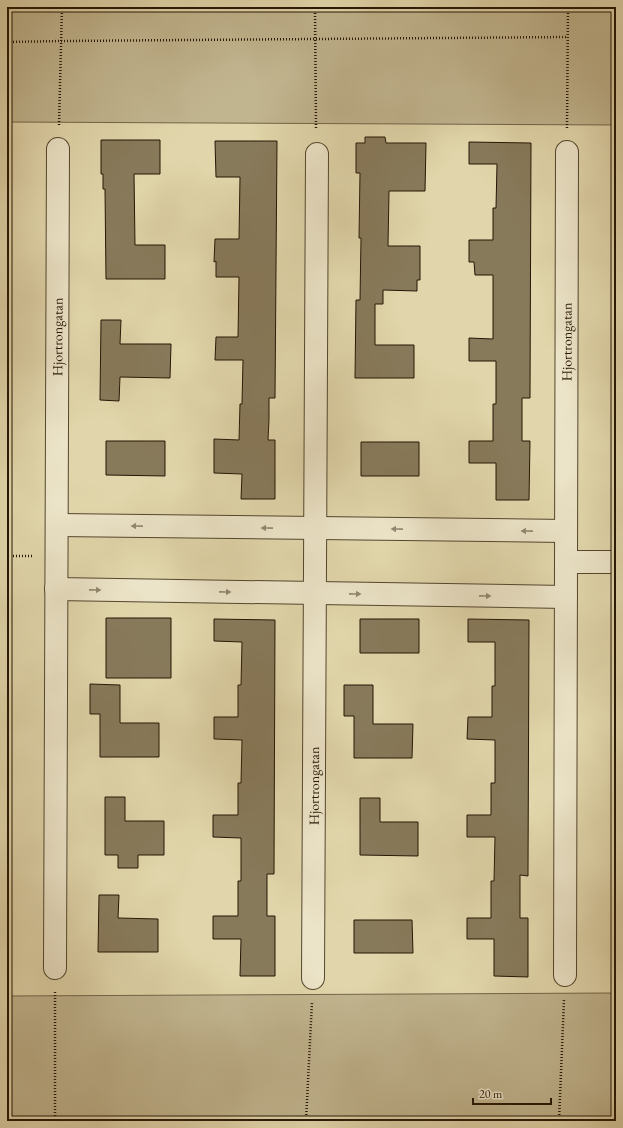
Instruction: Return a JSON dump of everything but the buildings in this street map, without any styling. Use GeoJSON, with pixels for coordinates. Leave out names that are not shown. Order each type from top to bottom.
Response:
{"type":"FeatureCollection","features":[{"type":"Feature","properties":{"kind":"street","name":"Hjortrongatan"},"geometry":{"type":"LineString","coordinates":[[55,968],[58,150]]}},
{"type":"Feature","properties":{"kind":"street","name":"Hjortrongatan"},"geometry":{"type":"LineString","coordinates":[[565,975],[567,152]]}},
{"type":"Feature","properties":{"kind":"street","name":"Hjortrongatan"},"geometry":{"type":"LineString","coordinates":[[313,978],[317,154]]}},
{"type":"Feature","properties":{"kind":"street"},"geometry":{"type":"LineString","coordinates":[[57,525],[566,531]]}},
{"type":"Feature","properties":{"kind":"street"},"geometry":{"type":"LineString","coordinates":[[566,562],[616,562]]}},
{"type":"Feature","properties":{"kind":"street"},"geometry":{"type":"LineString","coordinates":[[56,589],[566,597]]}},
{"type":"Feature","properties":{"kind":"path"},"geometry":{"type":"LineString","coordinates":[[58,150],[62,7]]}},
{"type":"Feature","properties":{"kind":"path"},"geometry":{"type":"LineString","coordinates":[[315,7],[317,154]]}},
{"type":"Feature","properties":{"kind":"path"},"geometry":{"type":"LineString","coordinates":[[567,152],[568,7]]}},
{"type":"Feature","properties":{"kind":"path"},"geometry":{"type":"LineString","coordinates":[[7,42],[568,37]]}},
{"type":"Feature","properties":{"kind":"path"},"geometry":{"type":"LineString","coordinates":[[55,968],[56,1120]]}},
{"type":"Feature","properties":{"kind":"path"},"geometry":{"type":"LineString","coordinates":[[7,1119],[56,1120],[307,1117],[559,1121],[565,975]]}},
{"type":"Feature","properties":{"kind":"path"},"geometry":{"type":"LineString","coordinates":[[306,1121],[313,978]]}},
{"type":"Feature","properties":{"kind":"shaded area"},"geometry":{"type":"Polygon","coordinates":[[[7,7],[616,7],[616,125],[7,122],[7,7]]]}},
{"type":"Feature","properties":{"kind":"shaded area"},"geometry":{"type":"Polygon","coordinates":[[[616,993],[616,1121],[7,1121],[7,996],[616,993]]]}}]}
